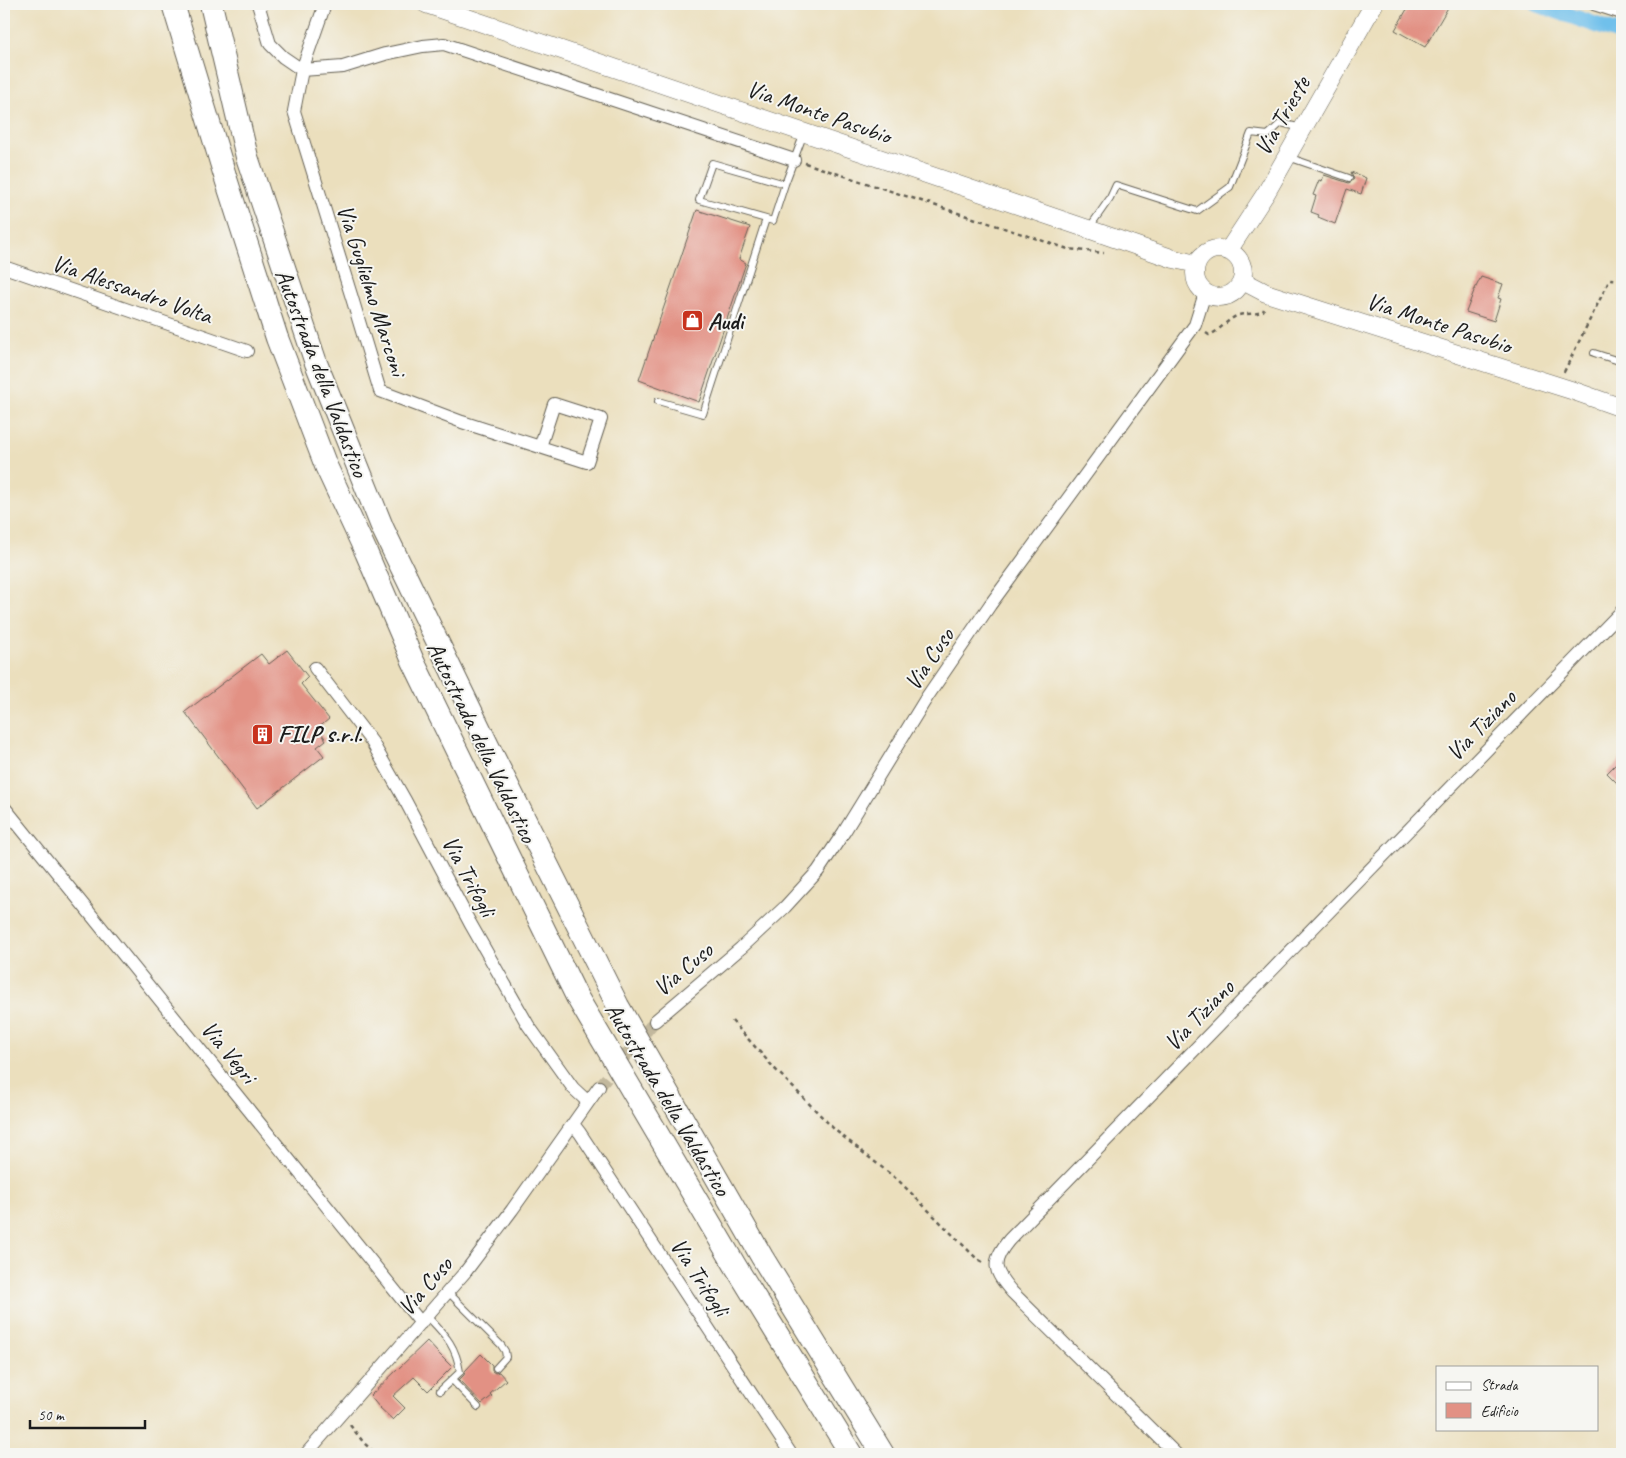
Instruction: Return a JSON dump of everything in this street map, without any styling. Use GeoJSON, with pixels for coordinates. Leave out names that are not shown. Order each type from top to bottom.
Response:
{"type":"FeatureCollection","features":[{"type":"Feature","properties":{"kind":"highway","name":"Autostrada della Valdastico"},"geometry":{"type":"LineString","coordinates":[[173,4],[276,338],[326,466],[359,536],[417,670],[577,997],[736,1267],[851,1454]]}},
{"type":"Feature","properties":{"kind":"highway","name":"Autostrada della Valdastico"},"geometry":{"type":"LineString","coordinates":[[211,4],[247,158],[316,363],[383,529],[483,738],[618,1006],[762,1257],[883,1454]]}},
{"type":"Feature","properties":{"kind":"main road","name":"Via Monte Pasubio"},"geometry":{"type":"LineString","coordinates":[[426,4],[1174,259],[1197,264]]}},
{"type":"Feature","properties":{"kind":"main road","name":"Via Trieste"},"geometry":{"type":"LineString","coordinates":[[1228,251],[1266,192],[1374,4]]}},
{"type":"Feature","properties":{"kind":"main road"},"geometry":{"type":"LineString","coordinates":[[1214,250],[1228,251],[1235,254],[1243,266],[1243,281],[1234,293],[1227,297],[1212,296],[1205,293],[1199,287],[1196,280],[1197,264],[1201,258],[1214,250]]}},
{"type":"Feature","properties":{"kind":"main road","name":"Via Monte Pasubio"},"geometry":{"type":"LineString","coordinates":[[1243,281],[1266,293],[1622,408]]}},
{"type":"Feature","properties":{"kind":"street"},"geometry":{"type":"LineString","coordinates":[[258,4],[270,44],[283,57],[302,70],[343,67],[385,54],[423,46],[444,44],[794,160]]}},
{"type":"Feature","properties":{"kind":"street","name":"Via Guglielmo Marconi"},"geometry":{"type":"LineString","coordinates":[[325,4],[302,70],[294,111],[380,391],[462,422],[540,447],[587,462],[601,419],[554,404],[540,447]]}},
{"type":"Feature","properties":{"kind":"street"},"geometry":{"type":"LineString","coordinates":[[1594,4],[1622,13]]}},
{"type":"Feature","properties":{"kind":"street","name":"Via Alessandro Volta"},"geometry":{"type":"LineString","coordinates":[[4,267],[248,351]]}},
{"type":"Feature","properties":{"kind":"street","name":"Via Cuso"},"geometry":{"type":"LineString","coordinates":[[655,1021],[741,948],[785,907],[818,871],[927,697],[990,605],[1195,325],[1205,293]]}},
{"type":"Feature","properties":{"kind":"street","name":"Via Tiziano"},"geometry":{"type":"LineString","coordinates":[[997,1264],[998,1256],[1009,1240],[1622,611]]}},
{"type":"Feature","properties":{"kind":"street","name":"Via Trifogli"},"geometry":{"type":"LineString","coordinates":[[315,668],[372,742],[470,924],[528,1025],[573,1088],[588,1102]]}},
{"type":"Feature","properties":{"kind":"street","name":"Via Vegri"},"geometry":{"type":"LineString","coordinates":[[4,807],[424,1319]]}},
{"type":"Feature","properties":{"kind":"street","name":"Via Cuso"},"geometry":{"type":"LineString","coordinates":[[306,1454],[466,1271],[512,1210],[598,1088]]}},
{"type":"Feature","properties":{"kind":"street","name":"Via Trifogli"},"geometry":{"type":"LineString","coordinates":[[573,1124],[791,1454]]}},
{"type":"Feature","properties":{"kind":"street"},"geometry":{"type":"LineString","coordinates":[[997,1264],[999,1277],[1012,1292],[1176,1454]]}},
{"type":"Feature","properties":{"kind":"lane"},"geometry":{"type":"LineString","coordinates":[[1088,229],[1110,198],[1116,185],[1197,211],[1230,187],[1251,133],[1268,135],[1281,123],[1302,128]]}},
{"type":"Feature","properties":{"kind":"lane"},"geometry":{"type":"LineString","coordinates":[[785,184],[712,163],[700,200],[774,221],[804,132]]}},
{"type":"Feature","properties":{"kind":"lane"},"geometry":{"type":"LineString","coordinates":[[1286,156],[1349,178]]}},
{"type":"Feature","properties":{"kind":"lane"},"geometry":{"type":"LineString","coordinates":[[658,400],[703,414],[766,219]]}},
{"type":"Feature","properties":{"kind":"lane"},"geometry":{"type":"LineString","coordinates":[[1594,353],[1622,362]]}},
{"type":"Feature","properties":{"kind":"lane"},"geometry":{"type":"LineString","coordinates":[[448,1292],[505,1350],[506,1357],[496,1368]]}},
{"type":"Feature","properties":{"kind":"lane"},"geometry":{"type":"LineString","coordinates":[[424,1319],[447,1338],[452,1345],[460,1372],[440,1392]]}},
{"type":"Feature","properties":{"kind":"lane"},"geometry":{"type":"LineString","coordinates":[[452,1380],[478,1407]]}},
{"type":"Feature","properties":{"kind":"path"},"geometry":{"type":"LineString","coordinates":[[794,160],[1068,249],[1104,253]]}},
{"type":"Feature","properties":{"kind":"path"},"geometry":{"type":"LineString","coordinates":[[1557,386],[1610,279],[1622,280]]}},
{"type":"Feature","properties":{"kind":"path"},"geometry":{"type":"LineString","coordinates":[[1195,325],[1209,335],[1234,317],[1241,314],[1260,313],[1263,311],[1266,293]]}},
{"type":"Feature","properties":{"kind":"path"},"geometry":{"type":"LineString","coordinates":[[732,1021],[775,1069],[835,1130],[899,1181],[977,1259],[988,1264],[997,1264]]}},
{"type":"Feature","properties":{"kind":"path"},"geometry":{"type":"LineString","coordinates":[[342,1414],[364,1443],[376,1454]]}},
{"type":"Feature","properties":{"kind":"building"},"geometry":{"type":"Polygon","coordinates":[[[1410,4],[1450,4],[1425,47],[1395,30],[1410,4]]]}},
{"type":"Feature","properties":{"kind":"building"},"geometry":{"type":"Polygon","coordinates":[[[1351,172],[1366,178],[1361,194],[1347,189],[1335,224],[1311,212],[1316,196],[1313,195],[1319,180],[1322,181],[1324,175],[1349,183],[1354,179],[1351,172]]]}},
{"type":"Feature","properties":{"kind":"building","name":"Audi"},"geometry":{"type":"Polygon","coordinates":[[[697,210],[750,227],[739,259],[746,263],[699,402],[639,380],[697,210]]]}},
{"type":"Feature","properties":{"kind":"building"},"geometry":{"type":"Polygon","coordinates":[[[1481,277],[1503,284],[1498,298],[1501,299],[1494,321],[1466,312],[1481,277]]]}},
{"type":"Feature","properties":{"kind":"building","name":"FILP s.r.l."},"geometry":{"type":"Polygon","coordinates":[[[287,650],[308,677],[301,684],[329,719],[318,728],[326,740],[317,747],[324,756],[257,808],[185,712],[261,654],[269,664],[287,650]]]}},
{"type":"Feature","properties":{"kind":"building"},"geometry":{"type":"Polygon","coordinates":[[[1622,758],[1622,788],[1607,773],[1622,758]]]}},
{"type":"Feature","properties":{"kind":"building"},"geometry":{"type":"Polygon","coordinates":[[[427,1341],[452,1367],[428,1391],[414,1377],[393,1396],[405,1408],[393,1420],[370,1396],[427,1341]]]}},
{"type":"Feature","properties":{"kind":"building"},"geometry":{"type":"Polygon","coordinates":[[[481,1354],[492,1365],[492,1371],[495,1373],[499,1372],[506,1380],[482,1404],[459,1380],[481,1354]]]}},
{"type":"Feature","properties":{"kind":"waterway"},"geometry":{"type":"LineString","coordinates":[[1537,4],[1622,34]]}},
{"type":"Feature","properties":{"kind":"tunnel"},"geometry":{"type":"LineString","coordinates":[[599,1087],[655,1021]]}},
{"type":"Feature","properties":{"kind":"place","name":"Audi"},"geometry":{"type":"Point","coordinates":[692,321]}},
{"type":"Feature","properties":{"kind":"place","name":"FILP s.r.l."},"geometry":{"type":"Point","coordinates":[262,734]}}]}
